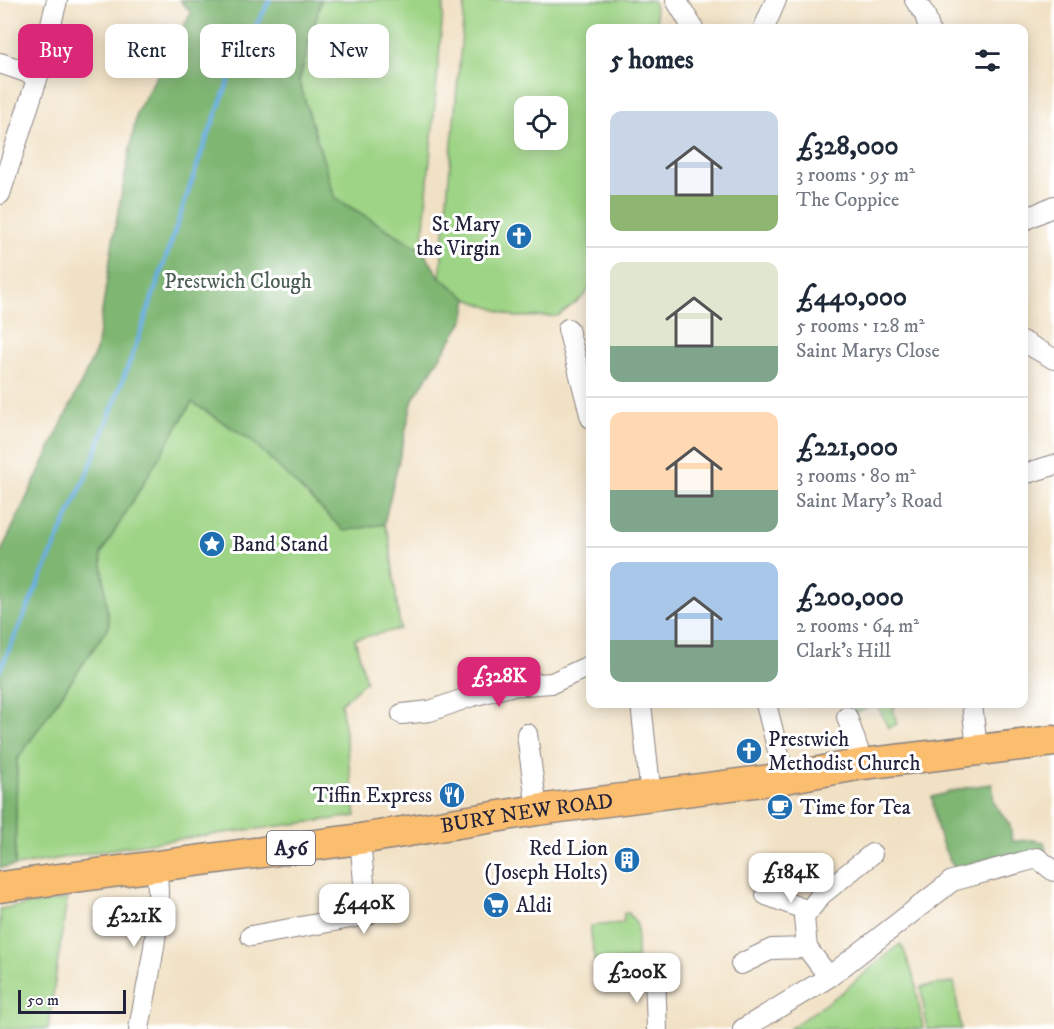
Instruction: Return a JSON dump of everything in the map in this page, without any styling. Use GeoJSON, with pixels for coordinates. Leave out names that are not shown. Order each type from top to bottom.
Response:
{"type":"FeatureCollection","features":[{"type":"Feature","properties":{"kind":"highway","name":"BURY NEW ROAD"},"geometry":{"type":"LineString","coordinates":[[0,887],[360,839],[537,810],[785,778],[863,764],[1054,741]]}},
{"type":"Feature","properties":{"kind":"street"},"geometry":{"type":"LineString","coordinates":[[51,24],[57,0]]}},
{"type":"Feature","properties":{"kind":"street"},"geometry":{"type":"LineString","coordinates":[[676,0],[691,24]]}},
{"type":"Feature","properties":{"kind":"street"},"geometry":{"type":"LineString","coordinates":[[766,24],[776,0]]}},
{"type":"Feature","properties":{"kind":"street"},"geometry":{"type":"LineString","coordinates":[[915,0],[928,24]]}},
{"type":"Feature","properties":{"kind":"street"},"geometry":{"type":"LineString","coordinates":[[0,63],[18,69]]}},
{"type":"Feature","properties":{"kind":"street"},"geometry":{"type":"LineString","coordinates":[[0,194],[37,78]]}},
{"type":"Feature","properties":{"kind":"street"},"geometry":{"type":"LineString","coordinates":[[1028,218],[1054,206]]}},
{"type":"Feature","properties":{"kind":"street"},"geometry":{"type":"LineString","coordinates":[[568,329],[586,399]]}},
{"type":"Feature","properties":{"kind":"street"},"geometry":{"type":"LineString","coordinates":[[1028,344],[1054,359]]}},
{"type":"Feature","properties":{"kind":"street"},"geometry":{"type":"LineString","coordinates":[[1028,473],[1054,465]]}},
{"type":"Feature","properties":{"kind":"street"},"geometry":{"type":"LineString","coordinates":[[402,714],[430,711],[510,686],[552,683],[586,667]]}},
{"type":"Feature","properties":{"kind":"street"},"geometry":{"type":"LineString","coordinates":[[641,708],[651,796]]}},
{"type":"Feature","properties":{"kind":"street"},"geometry":{"type":"LineString","coordinates":[[767,708],[785,778]]}},
{"type":"Feature","properties":{"kind":"street"},"geometry":{"type":"LineString","coordinates":[[972,708],[977,749]]}},
{"type":"Feature","properties":{"kind":"street"},"geometry":{"type":"LineString","coordinates":[[847,717],[863,764]]}},
{"type":"Feature","properties":{"kind":"street"},"geometry":{"type":"LineString","coordinates":[[527,734],[537,810]]}},
{"type":"Feature","properties":{"kind":"street"},"geometry":{"type":"LineString","coordinates":[[251,936],[367,915],[360,839]]}},
{"type":"Feature","properties":{"kind":"street"},"geometry":{"type":"LineString","coordinates":[[829,977],[807,948],[804,917],[822,895],[872,854]]}},
{"type":"Feature","properties":{"kind":"street"},"geometry":{"type":"LineString","coordinates":[[754,1026],[829,977],[952,881],[1037,858],[1054,871]]}},
{"type":"Feature","properties":{"kind":"street"},"geometry":{"type":"LineString","coordinates":[[140,1029],[158,920],[160,892],[156,866]]}},
{"type":"Feature","properties":{"kind":"street"},"geometry":{"type":"LineString","coordinates":[[766,895],[809,911]]}},
{"type":"Feature","properties":{"kind":"street"},"geometry":{"type":"LineString","coordinates":[[741,964],[772,950],[807,948]]}},
{"type":"Feature","properties":{"kind":"street"},"geometry":{"type":"LineString","coordinates":[[655,974],[657,1029]]}},
{"type":"Feature","properties":{"kind":"green space","name":"Prestwich Clough"},"geometry":{"type":"Polygon","coordinates":[[[180,0],[321,0],[314,24],[308,24],[308,48],[299,81],[335,198],[422,250],[440,277],[468,299],[464,320],[413,399],[384,524],[344,531],[252,441],[192,402],[101,554],[109,626],[17,760],[15,866],[0,868],[0,554],[96,351],[114,234],[137,112],[156,78],[188,78],[188,24],[185,24],[191,13],[180,0]]]}},
{"type":"Feature","properties":{"kind":"green space"},"geometry":{"type":"Polygon","coordinates":[[[321,0],[444,0],[422,250],[335,198],[299,81],[308,48],[308,78],[389,78],[389,24],[314,24],[321,0]]]}},
{"type":"Feature","properties":{"kind":"green space"},"geometry":{"type":"Polygon","coordinates":[[[465,0],[653,0],[658,24],[586,24],[586,293],[558,316],[515,317],[468,299],[440,277],[465,0]]]}},
{"type":"Feature","properties":{"kind":"green space"},"geometry":{"type":"Polygon","coordinates":[[[192,402],[252,441],[344,531],[384,524],[389,537],[400,629],[355,639],[366,681],[341,703],[356,816],[142,844],[15,866],[17,760],[109,626],[101,554],[192,402]]]}},
{"type":"Feature","properties":{"kind":"green space"},"geometry":{"type":"Polygon","coordinates":[[[854,708],[867,708],[855,713],[854,708]]]}},
{"type":"Feature","properties":{"kind":"green space"},"geometry":{"type":"Polygon","coordinates":[[[879,708],[894,708],[897,724],[888,728],[879,708]]]}},
{"type":"Feature","properties":{"kind":"green space"},"geometry":{"type":"Polygon","coordinates":[[[992,784],[994,803],[1010,825],[1012,841],[1044,842],[1046,849],[1044,855],[1009,855],[955,869],[939,835],[932,797],[968,787],[992,784]]]}},
{"type":"Feature","properties":{"kind":"green space"},"geometry":{"type":"Polygon","coordinates":[[[67,899],[48,1029],[0,1029],[0,909],[67,899]]]}},
{"type":"Feature","properties":{"kind":"green space"},"geometry":{"type":"Polygon","coordinates":[[[628,912],[637,925],[637,959],[595,964],[590,926],[623,923],[624,913],[628,912]]]}},
{"type":"Feature","properties":{"kind":"green space"},"geometry":{"type":"Polygon","coordinates":[[[900,944],[915,980],[923,1029],[789,1029],[841,993],[900,944]]]}},
{"type":"Feature","properties":{"kind":"green space"},"geometry":{"type":"Polygon","coordinates":[[[954,982],[961,1029],[927,1029],[921,987],[954,982]]]}},
{"type":"Feature","properties":{"kind":"waterway"},"geometry":{"type":"LineString","coordinates":[[0,670],[90,467],[139,337],[201,154],[236,62],[270,0]]}},
{"type":"Feature","properties":{"kind":"place","name":"St Mary the Virgin"},"geometry":{"type":"Point","coordinates":[519,236]}},
{"type":"Feature","properties":{"kind":"place","name":"Band Stand"},"geometry":{"type":"Point","coordinates":[212,544]}},
{"type":"Feature","properties":{"kind":"place","name":"Prestwich Methodist Church"},"geometry":{"type":"Point","coordinates":[749,751]}},
{"type":"Feature","properties":{"kind":"place","name":"Tiffin Express"},"geometry":{"type":"Point","coordinates":[452,795]}},
{"type":"Feature","properties":{"kind":"place","name":"Time for Tea"},"geometry":{"type":"Point","coordinates":[780,807]}},
{"type":"Feature","properties":{"kind":"place","name":"Red Lion (Joseph Holts)"},"geometry":{"type":"Point","coordinates":[627,860]}},
{"type":"Feature","properties":{"kind":"place","name":"Aldi"},"geometry":{"type":"Point","coordinates":[496,905]}}]}
